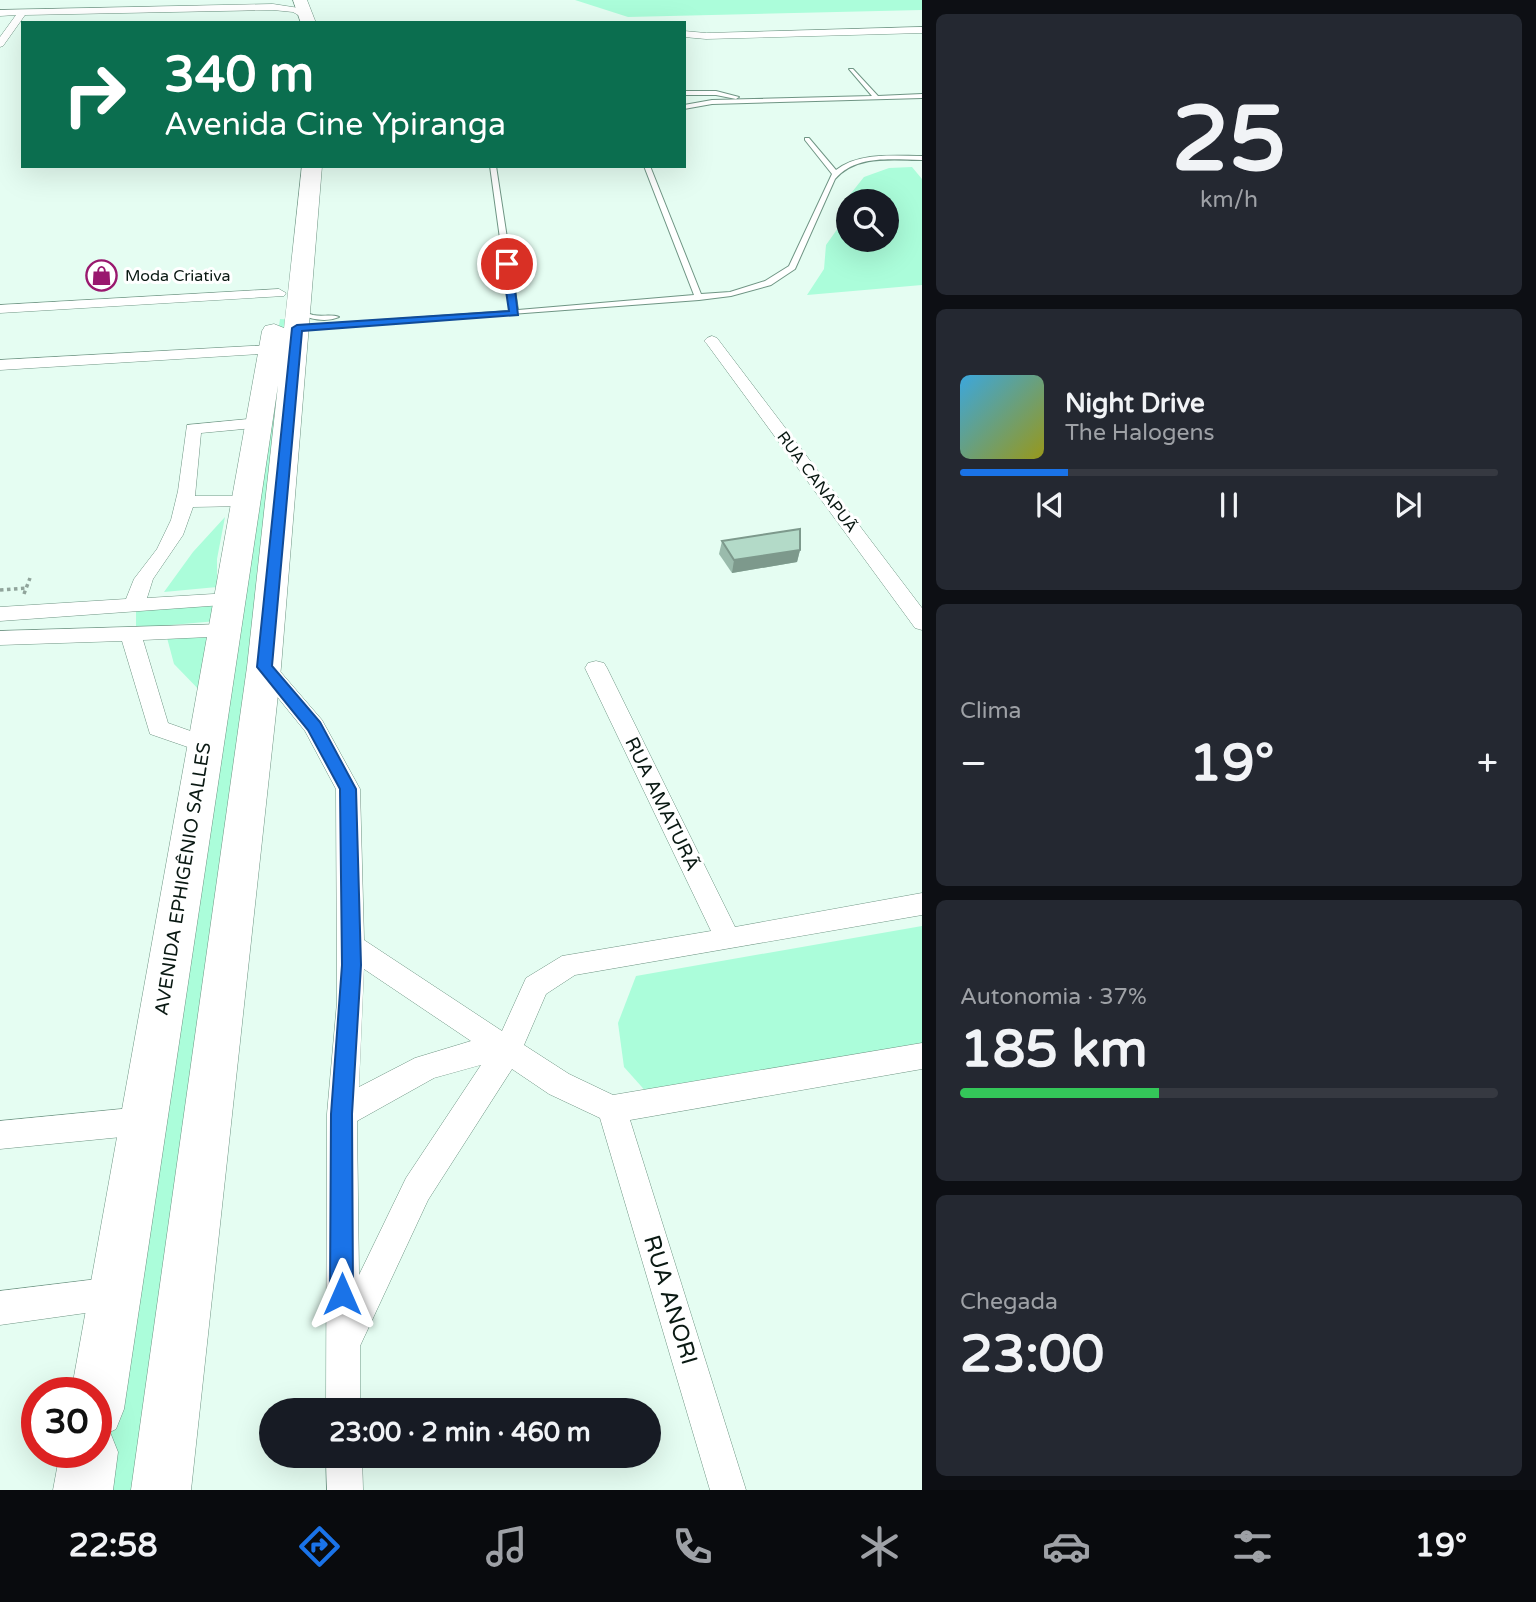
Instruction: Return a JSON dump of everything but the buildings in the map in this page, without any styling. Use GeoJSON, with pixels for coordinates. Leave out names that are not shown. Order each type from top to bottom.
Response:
{"type":"FeatureCollection","features":[{"type":"Feature","properties":{"kind":"main road"},"geometry":{"type":"LineString","coordinates":[[300,0],[309,20]]}},
{"type":"Feature","properties":{"kind":"main road","name":"AVENIDA EPHIGÊNIO SALLES"},"geometry":{"type":"LineString","coordinates":[[161,1490],[264,667],[287,320],[293,168]]}},
{"type":"Feature","properties":{"kind":"main road","name":"AVENIDA EPHIGÊNIO SALLES"},"geometry":{"type":"LineString","coordinates":[[101,1377],[259,423],[287,320],[312,168]]}},
{"type":"Feature","properties":{"kind":"main road"},"geometry":{"type":"LineString","coordinates":[[83,1490],[86,1468]]}},
{"type":"Feature","properties":{"kind":"street"},"geometry":{"type":"LineString","coordinates":[[273,7],[287,0]]}},
{"type":"Feature","properties":{"kind":"street"},"geometry":{"type":"LineString","coordinates":[[0,13],[273,7],[296,10],[309,20]]}},
{"type":"Feature","properties":{"kind":"street"},"geometry":{"type":"LineString","coordinates":[[157,21],[161,10]]}},
{"type":"Feature","properties":{"kind":"street"},"geometry":{"type":"LineString","coordinates":[[0,44],[22,13]]}},
{"type":"Feature","properties":{"kind":"street"},"geometry":{"type":"LineString","coordinates":[[686,39],[922,30]]}},
{"type":"Feature","properties":{"kind":"street"},"geometry":{"type":"LineString","coordinates":[[686,34],[706,36]]}},
{"type":"Feature","properties":{"kind":"street"},"geometry":{"type":"LineString","coordinates":[[0,309],[287,320]]}},
{"type":"Feature","properties":{"kind":"street"},"geometry":{"type":"LineString","coordinates":[[0,365],[287,320]]}},
{"type":"Feature","properties":{"kind":"street","name":"RUA CANAPUÃ"},"geometry":{"type":"LineString","coordinates":[[712,341],[922,623]]}},
{"type":"Feature","properties":{"kind":"street"},"geometry":{"type":"LineString","coordinates":[[135,605],[140,581],[166,550],[188,502],[193,429],[259,423]]}},
{"type":"Feature","properties":{"kind":"street"},"geometry":{"type":"LineString","coordinates":[[188,502],[246,500]]}},
{"type":"Feature","properties":{"kind":"street"},"geometry":{"type":"LineString","coordinates":[[0,614],[230,598]]}},
{"type":"Feature","properties":{"kind":"street"},"geometry":{"type":"LineString","coordinates":[[0,638],[224,631]]}},
{"type":"Feature","properties":{"kind":"street"},"geometry":{"type":"LineString","coordinates":[[130,634],[158,728],[205,745]]}},
{"type":"Feature","properties":{"kind":"street"},"geometry":{"type":"LineString","coordinates":[[264,667],[314,726],[348,789],[351,946],[349,1028],[342,1114],[343,1398]]}},
{"type":"Feature","properties":{"kind":"street","name":"RUA AMATURÃ"},"geometry":{"type":"LineString","coordinates":[[596,668],[728,939]]}},
{"type":"Feature","properties":{"kind":"street"},"geometry":{"type":"LineString","coordinates":[[342,1346],[417,1189],[509,1048],[536,986],[550,975],[571,964],[922,904]]}},
{"type":"Feature","properties":{"kind":"street"},"geometry":{"type":"LineString","coordinates":[[351,946],[454,1016],[509,1048],[559,1084],[612,1109],[922,1056]]}},
{"type":"Feature","properties":{"kind":"street"},"geometry":{"type":"LineString","coordinates":[[342,1114],[402,1079],[436,1064],[509,1048]]}},
{"type":"Feature","properties":{"kind":"street","name":"RUA ANORI"},"geometry":{"type":"LineString","coordinates":[[612,1109],[728,1490]]}},
{"type":"Feature","properties":{"kind":"street"},"geometry":{"type":"LineString","coordinates":[[0,1135],[142,1121]]}},
{"type":"Feature","properties":{"kind":"street"},"geometry":{"type":"LineString","coordinates":[[0,1308],[114,1293]]}},
{"type":"Feature","properties":{"kind":"street"},"geometry":{"type":"LineString","coordinates":[[344,1468],[345,1490]]}},
{"type":"Feature","properties":{"kind":"lane"},"geometry":{"type":"LineString","coordinates":[[851,70],[876,97]]}},
{"type":"Feature","properties":{"kind":"lane"},"geometry":{"type":"LineString","coordinates":[[686,93],[716,93],[757,101]]}},
{"type":"Feature","properties":{"kind":"lane"},"geometry":{"type":"LineString","coordinates":[[686,107],[707,103],[922,96]]}},
{"type":"Feature","properties":{"kind":"lane"},"geometry":{"type":"LineString","coordinates":[[807,139],[835,173]]}},
{"type":"Feature","properties":{"kind":"lane"},"geometry":{"type":"LineString","coordinates":[[287,320],[401,321],[699,298],[751,289],[781,277],[792,267],[835,173],[857,162],[922,158]]}},
{"type":"Feature","properties":{"kind":"lane"},"geometry":{"type":"LineString","coordinates":[[493,168],[514,313]]}},
{"type":"Feature","properties":{"kind":"lane"},"geometry":{"type":"LineString","coordinates":[[648,168],[699,298]]}},
{"type":"Feature","properties":{"kind":"lane"},"geometry":{"type":"LineString","coordinates":[[287,320],[375,316],[401,321]]}},
{"type":"Feature","properties":{"kind":"path"},"geometry":{"type":"LineString","coordinates":[[0,590],[26,588]]}},
{"type":"Feature","properties":{"kind":"green space"},"geometry":{"type":"Polygon","coordinates":[[[575,0],[922,0],[922,10],[628,17],[575,0]]]}},
{"type":"Feature","properties":{"kind":"green space"},"geometry":{"type":"Polygon","coordinates":[[[912,167],[922,179],[922,285],[807,295],[824,269],[826,245],[836,231],[836,252],[899,252],[899,189],[854,189],[864,177],[889,168],[912,167]]]}},
{"type":"Feature","properties":{"kind":"green space"},"geometry":{"type":"Polygon","coordinates":[[[280,319],[294,320],[138,1490],[102,1490],[105,1468],[112,1468],[112,1424],[280,319]]]}},
{"type":"Feature","properties":{"kind":"green space"},"geometry":{"type":"Polygon","coordinates":[[[225,517],[217,559],[217,587],[164,592],[193,552],[225,517]]]}},
{"type":"Feature","properties":{"kind":"green space"},"geometry":{"type":"Polygon","coordinates":[[[217,604],[217,621],[136,628],[136,610],[217,604]]]}},
{"type":"Feature","properties":{"kind":"green space"},"geometry":{"type":"Polygon","coordinates":[[[166,634],[217,636],[206,697],[174,664],[166,634]]]}},
{"type":"Feature","properties":{"kind":"green space"},"geometry":{"type":"Polygon","coordinates":[[[922,926],[922,1043],[649,1095],[624,1067],[618,1023],[636,976],[922,926]]]}},
{"type":"Feature","properties":{"kind":"place","name":"Moda Criativa"},"geometry":{"type":"Point","coordinates":[102,276]}},
{"type":"Feature","properties":{"kind":"route"},"geometry":{"type":"LineString","coordinates":[[342,1294],[342,1114],[351,1002],[348,789],[314,726],[264,667],[297,328],[514,313],[507,264]]}}]}
